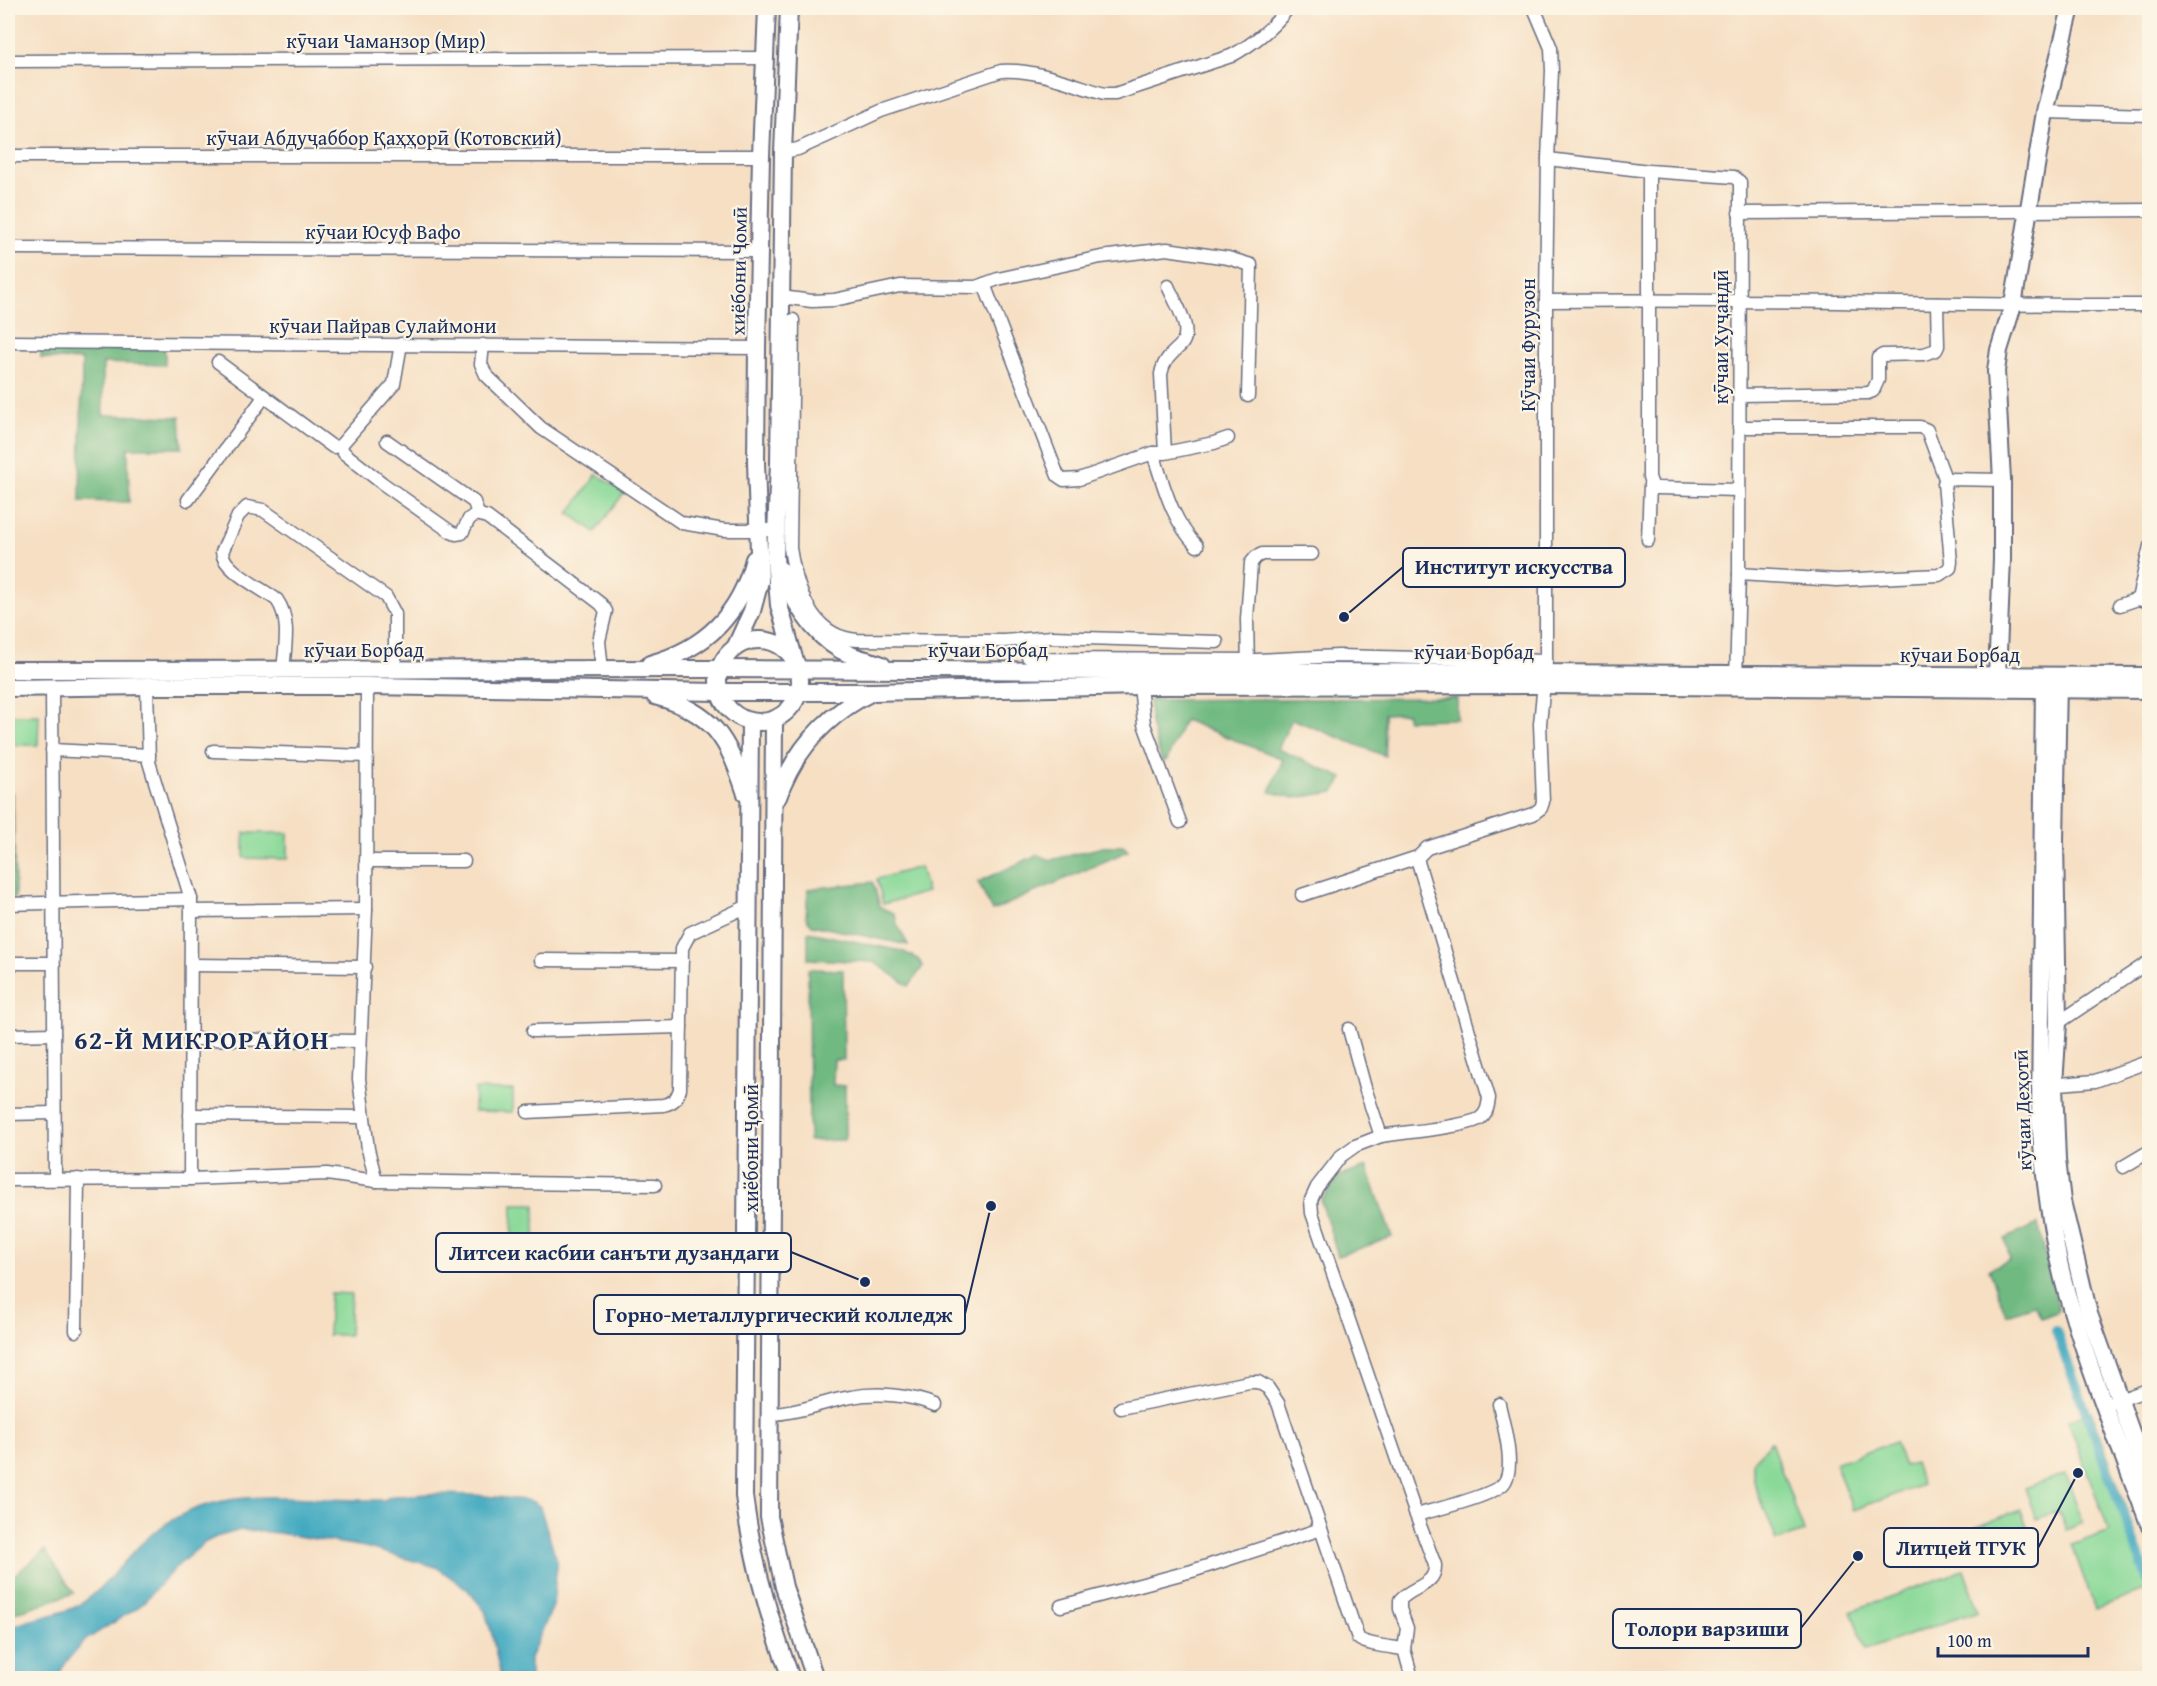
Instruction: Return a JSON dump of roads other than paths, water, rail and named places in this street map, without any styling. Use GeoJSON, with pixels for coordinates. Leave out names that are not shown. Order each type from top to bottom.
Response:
{"type":"FeatureCollection","features":[{"type":"Feature","properties":{"kind":"main road","name":"хиёбони Ҷомӣ"},"geometry":{"type":"LineString","coordinates":[[758,536],[757,348],[767,8]]}},
{"type":"Feature","properties":{"kind":"main road"},"geometry":{"type":"LineString","coordinates":[[758,536],[760,581],[752,611],[735,648],[720,669],[719,692],[730,710],[739,717],[762,722],[774,720],[785,713],[794,703],[800,691],[796,664],[779,605],[775,557],[784,463],[781,297],[783,152],[789,8]]}},
{"type":"Feature","properties":{"kind":"main road"},"geometry":{"type":"LineString","coordinates":[[1997,675],[2002,559],[2002,480],[1996,371],[1999,350],[2013,306],[2045,112],[2071,8]]}},
{"type":"Feature","properties":{"kind":"main road"},"geometry":{"type":"LineString","coordinates":[[766,35],[788,37]]}},
{"type":"Feature","properties":{"kind":"main road"},"geometry":{"type":"LineString","coordinates":[[629,670],[685,652],[712,633],[730,612],[749,577],[758,536]]}},
{"type":"Feature","properties":{"kind":"main road"},"geometry":{"type":"LineString","coordinates":[[775,557],[803,607],[828,641],[841,643],[849,654],[900,670]]}},
{"type":"Feature","properties":{"kind":"main road"},"geometry":{"type":"LineString","coordinates":[[735,648],[746,642],[759,640],[772,642],[784,649],[796,664]]}},
{"type":"Feature","properties":{"kind":"main road","name":"кӯчаи Борбад"},"geometry":{"type":"LineString","coordinates":[[8,670],[629,670],[720,669],[796,664],[900,670],[1248,666],[1544,673],[1736,681],[2051,683],[2150,690]]}},
{"type":"Feature","properties":{"kind":"main road","name":"кӯчаи Борбад"},"geometry":{"type":"LineString","coordinates":[[8,688],[367,686],[719,692],[872,692],[1544,673]]}},
{"type":"Feature","properties":{"kind":"main road","name":"кӯчаи Борбад"},"geometry":{"type":"LineString","coordinates":[[1736,681],[1997,675],[2051,683],[2150,676]]}},
{"type":"Feature","properties":{"kind":"main road","name":"кӯчаи Деҳотӣ"},"geometry":{"type":"LineString","coordinates":[[2051,683],[2058,1023],[2040,1119],[2043,1166],[2067,1293],[2112,1403],[2150,1485]]}},
{"type":"Feature","properties":{"kind":"main road","name":"кӯчаи Деҳотӣ"},"geometry":{"type":"LineString","coordinates":[[2047,1085],[2051,683]]}},
{"type":"Feature","properties":{"kind":"main road"},"geometry":{"type":"LineString","coordinates":[[634,690],[674,701],[694,712],[718,731],[734,757],[751,809]]}},
{"type":"Feature","properties":{"kind":"main road"},"geometry":{"type":"LineString","coordinates":[[775,807],[792,763],[815,732],[846,707],[872,692]]}},
{"type":"Feature","properties":{"kind":"main road","name":"хиёбони Ҷомӣ"},"geometry":{"type":"LineString","coordinates":[[774,720],[775,807],[771,879],[769,1516],[784,1587],[815,1678]]}},
{"type":"Feature","properties":{"kind":"main road","name":"хиёбони Ҷомӣ"},"geometry":{"type":"LineString","coordinates":[[750,721],[751,809],[748,906],[743,1466],[746,1514],[766,1603],[790,1678]]}},
{"type":"Feature","properties":{"kind":"main road"},"geometry":{"type":"LineString","coordinates":[[744,1290],[769,1292]]}},
{"type":"Feature","properties":{"kind":"main road","name":"кӯчаи Деҳотӣ"},"geometry":{"type":"LineString","coordinates":[[2112,1403],[2150,1526]]}},
{"type":"Feature","properties":{"kind":"street"},"geometry":{"type":"LineString","coordinates":[[783,152],[798,148],[881,111],[1001,71],[1019,70],[1034,73],[1104,94],[1115,94],[1231,56],[1245,49],[1288,8]]}},
{"type":"Feature","properties":{"kind":"street","name":"Кӯчаи Фурузон"},"geometry":{"type":"LineString","coordinates":[[1418,857],[1427,848],[1533,814],[1542,808],[1543,802],[1540,724],[1544,673],[1546,301],[1551,48],[1534,8]]}},
{"type":"Feature","properties":{"kind":"street","name":"кӯчаи Чаманзор (Мир)"},"geometry":{"type":"LineString","coordinates":[[8,60],[765,58]]}},
{"type":"Feature","properties":{"kind":"street"},"geometry":{"type":"LineString","coordinates":[[2045,112],[2150,115]]}},
{"type":"Feature","properties":{"kind":"street","name":"кӯчаи Абдуҷаббор Қаҳҳорӣ (Котовский)"},"geometry":{"type":"LineString","coordinates":[[8,156],[761,156]]}},
{"type":"Feature","properties":{"kind":"street","name":"кӯчаи Хуҷандӣ"},"geometry":{"type":"LineString","coordinates":[[1548,159],[1649,171],[1734,177],[1740,182],[1740,490],[1736,681]]}},
{"type":"Feature","properties":{"kind":"street"},"geometry":{"type":"LineString","coordinates":[[1648,540],[1650,484],[1649,171]]}},
{"type":"Feature","properties":{"kind":"street"},"geometry":{"type":"LineString","coordinates":[[1739,213],[2150,210]]}},
{"type":"Feature","properties":{"kind":"street","name":"кӯчаи Юсуф Вафо"},"geometry":{"type":"LineString","coordinates":[[8,248],[759,251]]}},
{"type":"Feature","properties":{"kind":"street"},"geometry":{"type":"LineString","coordinates":[[781,297],[834,300],[900,286],[976,287],[1101,256],[1167,249],[1246,262],[1251,265],[1248,396]]}},
{"type":"Feature","properties":{"kind":"street"},"geometry":{"type":"LineString","coordinates":[[984,284],[1058,476],[1064,480],[1079,479],[1159,453],[1204,446],[1228,438]]}},
{"type":"Feature","properties":{"kind":"street"},"geometry":{"type":"LineString","coordinates":[[1168,286],[1187,330],[1186,339],[1163,364],[1159,453],[1174,513],[1180,526],[1197,546]]}},
{"type":"Feature","properties":{"kind":"street"},"geometry":{"type":"LineString","coordinates":[[1546,301],[1649,299],[2013,306],[2150,305]]}},
{"type":"Feature","properties":{"kind":"street"},"geometry":{"type":"LineString","coordinates":[[1739,394],[1868,393],[1873,391],[1878,380],[1878,358],[1883,355],[1923,354],[1936,350],[1938,346],[1936,304]]}},
{"type":"Feature","properties":{"kind":"street"},"geometry":{"type":"LineString","coordinates":[[793,320],[784,463],[790,548],[803,607]]}},
{"type":"Feature","properties":{"kind":"street","name":"кӯчаи Пайрав Сулаймони"},"geometry":{"type":"LineString","coordinates":[[8,342],[757,348]]}},
{"type":"Feature","properties":{"kind":"street"},"geometry":{"type":"LineString","coordinates":[[218,362],[333,447],[340,446],[394,384],[401,344]]}},
{"type":"Feature","properties":{"kind":"street"},"geometry":{"type":"LineString","coordinates":[[483,345],[481,364],[486,375],[541,428],[682,523],[758,536],[776,530]]}},
{"type":"Feature","properties":{"kind":"street"},"geometry":{"type":"LineString","coordinates":[[188,500],[264,396]]}},
{"type":"Feature","properties":{"kind":"street"},"geometry":{"type":"LineString","coordinates":[[1739,427],[1920,426],[1927,430],[1946,481]]}},
{"type":"Feature","properties":{"kind":"street"},"geometry":{"type":"LineString","coordinates":[[387,441],[474,502],[478,514],[493,521],[604,607],[599,641],[602,670]]}},
{"type":"Feature","properties":{"kind":"street"},"geometry":{"type":"LineString","coordinates":[[340,446],[344,453],[382,483],[451,532],[462,533],[469,519],[478,514]]}},
{"type":"Feature","properties":{"kind":"street"},"geometry":{"type":"LineString","coordinates":[[1946,481],[2002,480]]}},
{"type":"Feature","properties":{"kind":"street"},"geometry":{"type":"LineString","coordinates":[[1739,574],[1837,580],[1939,575],[1950,568],[1951,562],[1943,486],[1946,481]]}},
{"type":"Feature","properties":{"kind":"street"},"geometry":{"type":"LineString","coordinates":[[1650,484],[1653,488],[1740,490]]}},
{"type":"Feature","properties":{"kind":"street"},"geometry":{"type":"LineString","coordinates":[[283,670],[286,623],[282,607],[277,600],[227,565],[222,557],[222,552],[238,516],[247,507],[262,510],[386,597],[394,614],[395,670]]}},
{"type":"Feature","properties":{"kind":"street"},"geometry":{"type":"LineString","coordinates":[[2120,605],[2144,601],[2150,546]]}},
{"type":"Feature","properties":{"kind":"street"},"geometry":{"type":"LineString","coordinates":[[1022,640],[1028,657],[1035,659],[1248,666],[1246,619],[1251,563],[1256,557],[1262,555],[1312,554]]}},
{"type":"Feature","properties":{"kind":"street"},"geometry":{"type":"LineString","coordinates":[[841,643],[1022,640],[1052,637],[1217,642]]}},
{"type":"Feature","properties":{"kind":"street"},"geometry":{"type":"LineString","coordinates":[[147,686],[149,762],[192,905],[190,1179]]}},
{"type":"Feature","properties":{"kind":"street"},"geometry":{"type":"LineString","coordinates":[[367,686],[365,967],[360,1078],[363,1117],[376,1181]]}},
{"type":"Feature","properties":{"kind":"street"},"geometry":{"type":"LineString","coordinates":[[1140,686],[1144,724],[1180,822]]}},
{"type":"Feature","properties":{"kind":"street"},"geometry":{"type":"LineString","coordinates":[[52,687],[55,1179]]}},
{"type":"Feature","properties":{"kind":"street"},"geometry":{"type":"LineString","coordinates":[[52,750],[149,755]]}},
{"type":"Feature","properties":{"kind":"street"},"geometry":{"type":"LineString","coordinates":[[213,751],[367,756]]}},
{"type":"Feature","properties":{"kind":"street"},"geometry":{"type":"LineString","coordinates":[[1302,895],[1418,857],[1489,1098],[1485,1114],[1479,1119],[1456,1125],[1381,1136],[1355,1146],[1341,1156],[1317,1187],[1311,1200],[1312,1213],[1435,1570],[1428,1582],[1409,1592],[1400,1600],[1400,1609],[1407,1628],[1404,1649],[1412,1678]]}},
{"type":"Feature","properties":{"kind":"street"},"geometry":{"type":"LineString","coordinates":[[366,861],[464,861]]}},
{"type":"Feature","properties":{"kind":"street"},"geometry":{"type":"LineString","coordinates":[[8,904],[52,902],[366,909]]}},
{"type":"Feature","properties":{"kind":"street"},"geometry":{"type":"LineString","coordinates":[[528,1112],[663,1105],[673,1102],[680,1089],[682,948],[690,933],[748,906]]}},
{"type":"Feature","properties":{"kind":"street"},"geometry":{"type":"LineString","coordinates":[[541,960],[682,962]]}},
{"type":"Feature","properties":{"kind":"street"},"geometry":{"type":"LineString","coordinates":[[2058,1023],[2150,961]]}},
{"type":"Feature","properties":{"kind":"street"},"geometry":{"type":"LineString","coordinates":[[8,963],[54,963]]}},
{"type":"Feature","properties":{"kind":"street"},"geometry":{"type":"LineString","coordinates":[[191,966],[365,967]]}},
{"type":"Feature","properties":{"kind":"street"},"geometry":{"type":"LineString","coordinates":[[533,1030],[681,1027]]}},
{"type":"Feature","properties":{"kind":"street"},"geometry":{"type":"LineString","coordinates":[[1349,1029],[1381,1136]]}},
{"type":"Feature","properties":{"kind":"street"},"geometry":{"type":"LineString","coordinates":[[8,1035],[54,1034]]}},
{"type":"Feature","properties":{"kind":"street"},"geometry":{"type":"LineString","coordinates":[[190,1039],[360,1041]]}},
{"type":"Feature","properties":{"kind":"street"},"geometry":{"type":"LineString","coordinates":[[2047,1085],[2095,1081],[2150,1061]]}},
{"type":"Feature","properties":{"kind":"street"},"geometry":{"type":"LineString","coordinates":[[8,1114],[54,1113]]}},
{"type":"Feature","properties":{"kind":"street"},"geometry":{"type":"LineString","coordinates":[[190,1115],[363,1117]]}},
{"type":"Feature","properties":{"kind":"street"},"geometry":{"type":"LineString","coordinates":[[2123,1167],[2150,1151]]}},
{"type":"Feature","properties":{"kind":"street"},"geometry":{"type":"LineString","coordinates":[[8,1180],[190,1179],[327,1174],[376,1181],[655,1185]]}},
{"type":"Feature","properties":{"kind":"street"},"geometry":{"type":"LineString","coordinates":[[76,1331],[78,1179]]}},
{"type":"Feature","properties":{"kind":"street"},"geometry":{"type":"LineString","coordinates":[[1121,1407],[1240,1383],[1258,1382],[1268,1388],[1278,1403],[1358,1638],[1365,1644],[1382,1644],[1404,1649]]}},
{"type":"Feature","properties":{"kind":"street"},"geometry":{"type":"LineString","coordinates":[[2112,1403],[2150,1389]]}},
{"type":"Feature","properties":{"kind":"street"},"geometry":{"type":"LineString","coordinates":[[773,1414],[787,1413],[864,1395],[920,1399],[936,1405]]}},
{"type":"Feature","properties":{"kind":"street"},"geometry":{"type":"LineString","coordinates":[[1416,1515],[1490,1493],[1505,1482],[1507,1441],[1499,1404]]}},
{"type":"Feature","properties":{"kind":"street"},"geometry":{"type":"LineString","coordinates":[[1061,1606],[1192,1571],[1321,1529]]}},
{"type":"Feature","properties":{"kind":"water"},"geometry":{"type":"Polygon","coordinates":[[[431,1494],[526,1500],[540,1507],[557,1561],[553,1606],[530,1658],[530,1678],[501,1678],[485,1611],[467,1589],[436,1567],[365,1547],[278,1533],[241,1530],[204,1543],[175,1568],[140,1606],[87,1639],[70,1657],[57,1678],[8,1678],[8,1629],[27,1621],[64,1612],[81,1604],[102,1586],[149,1536],[177,1517],[195,1509],[213,1503],[251,1497],[384,1500],[393,1496],[431,1494]]]}},
{"type":"Feature","properties":{"kind":"waterway"},"geometry":{"type":"LineString","coordinates":[[2056,1331],[2150,1586]]}},
{"type":"Feature","properties":{"kind":"place","name":"Институт искусства"},"geometry":{"type":"Point","coordinates":[1344,617]}},
{"type":"Feature","properties":{"kind":"place","name":"Горно-металлургический колледж"},"geometry":{"type":"Point","coordinates":[991,1206]}},
{"type":"Feature","properties":{"kind":"place","name":"Литсеи касбии санъти дузандаги"},"geometry":{"type":"Point","coordinates":[865,1282]}},
{"type":"Feature","properties":{"kind":"place","name":"Литцей ТГУК"},"geometry":{"type":"Point","coordinates":[2078,1473]}},
{"type":"Feature","properties":{"kind":"place","name":"Толори варзиши"},"geometry":{"type":"Point","coordinates":[1858,1556]}},
{"type":"Feature","properties":{"kind":"district","name":"62-Й МИКРОРАЙОН"},"geometry":{"type":"Point","coordinates":[202,1039]}}]}
